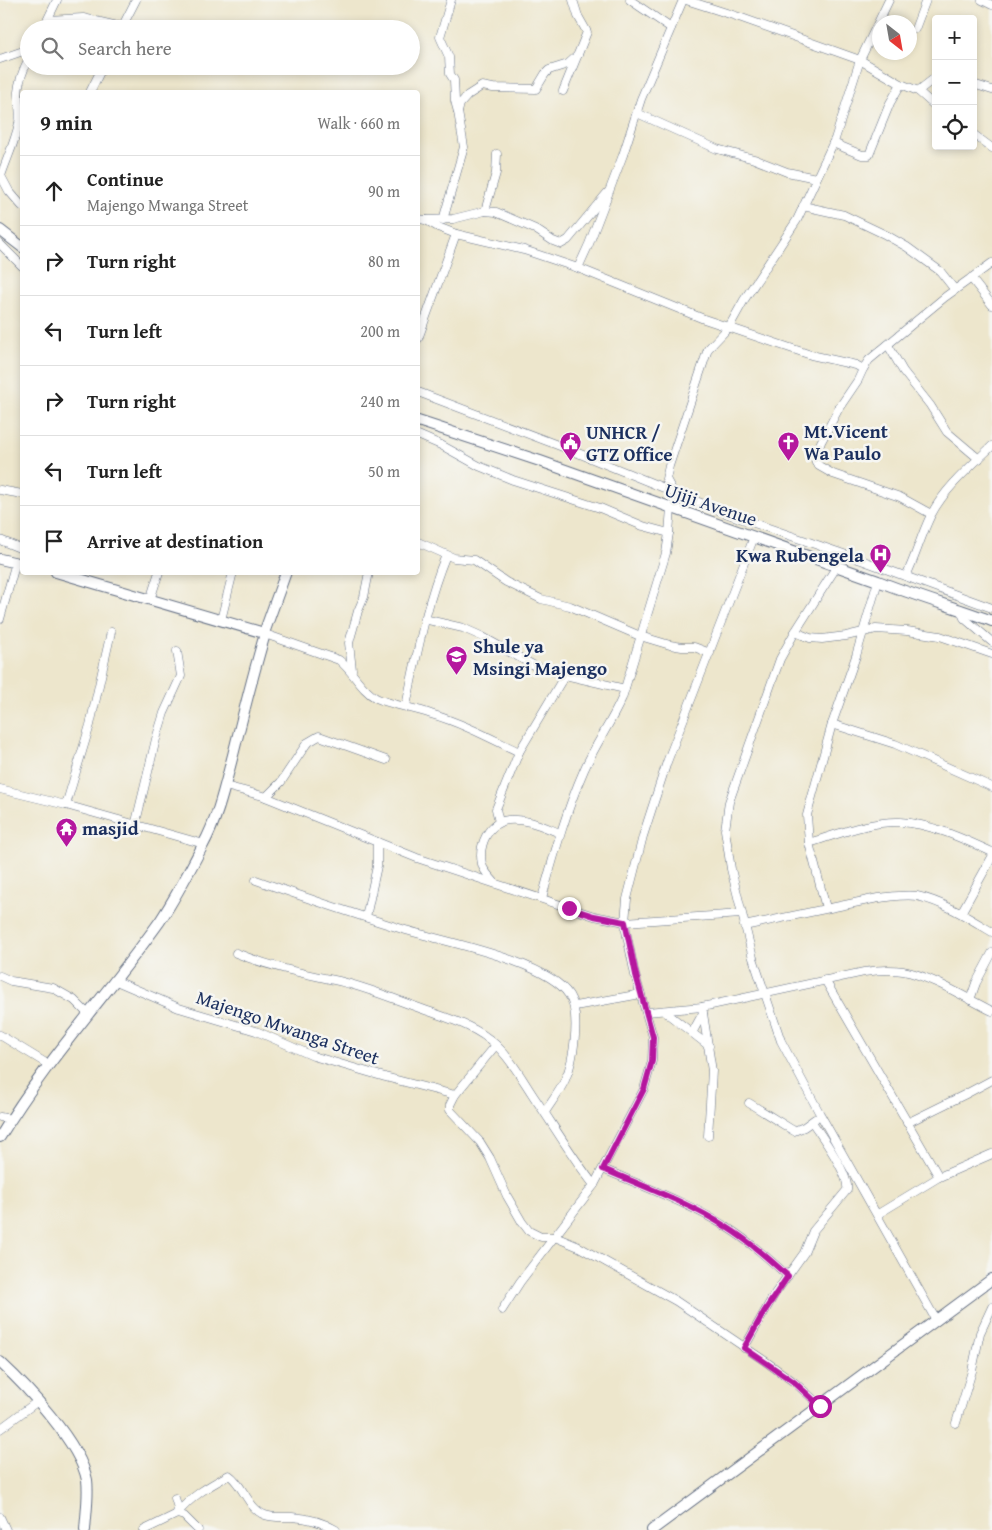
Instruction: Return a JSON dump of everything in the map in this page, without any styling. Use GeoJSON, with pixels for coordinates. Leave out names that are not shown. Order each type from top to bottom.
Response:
{"type":"FeatureCollection","features":[{"type":"Feature","properties":{"kind":"street"},"geometry":{"type":"LineString","coordinates":[[57,0],[48,20],[83,18],[91,20]]}},
{"type":"Feature","properties":{"kind":"street"},"geometry":{"type":"LineString","coordinates":[[125,20],[136,0]]}},
{"type":"Feature","properties":{"kind":"street"},"geometry":{"type":"LineString","coordinates":[[443,220],[464,147],[455,101],[454,80],[450,74],[449,57],[440,38],[451,0]]}},
{"type":"Feature","properties":{"kind":"street"},"geometry":{"type":"LineString","coordinates":[[563,90],[588,31],[580,20],[573,0]]}},
{"type":"Feature","properties":{"kind":"street"},"geometry":{"type":"LineString","coordinates":[[630,0],[671,28]]}},
{"type":"Feature","properties":{"kind":"street"},"geometry":{"type":"LineString","coordinates":[[578,268],[610,189],[641,99],[685,0],[860,60],[901,84],[918,91],[934,105]]}},
{"type":"Feature","properties":{"kind":"street"},"geometry":{"type":"LineString","coordinates":[[672,492],[666,479],[708,349],[729,327],[744,300],[797,220],[833,143],[860,60],[889,0]]}},
{"type":"Feature","properties":{"kind":"street"},"geometry":{"type":"LineString","coordinates":[[917,23],[926,0]]}},
{"type":"Feature","properties":{"kind":"street"},"geometry":{"type":"LineString","coordinates":[[982,0],[992,5]]}},
{"type":"Feature","properties":{"kind":"street"},"geometry":{"type":"LineString","coordinates":[[0,59],[20,52]]}},
{"type":"Feature","properties":{"kind":"street"},"geometry":{"type":"LineString","coordinates":[[458,112],[460,104],[468,95],[482,86],[536,89],[549,70],[568,64],[578,55]]}},
{"type":"Feature","properties":{"kind":"street"},"geometry":{"type":"LineString","coordinates":[[20,204],[6,188],[1,176],[15,140],[19,122],[18,93],[22,75]]}},
{"type":"Feature","properties":{"kind":"street"},"geometry":{"type":"LineString","coordinates":[[91,90],[98,75]]}},
{"type":"Feature","properties":{"kind":"street"},"geometry":{"type":"LineString","coordinates":[[918,91],[932,80]]}},
{"type":"Feature","properties":{"kind":"street"},"geometry":{"type":"LineString","coordinates":[[833,143],[868,156],[890,103],[901,84]]}},
{"type":"Feature","properties":{"kind":"street"},"geometry":{"type":"LineString","coordinates":[[977,85],[992,90]]}},
{"type":"Feature","properties":{"kind":"street"},"geometry":{"type":"LineString","coordinates":[[637,113],[717,149],[754,159],[787,172],[816,178]]}},
{"type":"Feature","properties":{"kind":"street"},"geometry":{"type":"LineString","coordinates":[[977,137],[992,147]]}},
{"type":"Feature","properties":{"kind":"street"},"geometry":{"type":"LineString","coordinates":[[485,211],[496,173],[497,154]]}},
{"type":"Feature","properties":{"kind":"street"},"geometry":{"type":"LineString","coordinates":[[422,219],[443,220],[485,211],[496,212],[535,228],[553,241],[561,244],[568,240],[610,189]]}},
{"type":"Feature","properties":{"kind":"street"},"geometry":{"type":"LineString","coordinates":[[803,206],[844,215],[866,224],[907,246],[940,271],[955,290]]}},
{"type":"Feature","properties":{"kind":"street"},"geometry":{"type":"LineString","coordinates":[[422,219],[456,234],[524,250],[578,268],[631,288],[664,304],[811,355],[863,368]]}},
{"type":"Feature","properties":{"kind":"street"},"geometry":{"type":"LineString","coordinates":[[0,230],[20,245]]}},
{"type":"Feature","properties":{"kind":"street"},"geometry":{"type":"LineString","coordinates":[[420,333],[456,234]]}},
{"type":"Feature","properties":{"kind":"street"},"geometry":{"type":"LineString","coordinates":[[0,244],[20,264]]}},
{"type":"Feature","properties":{"kind":"street"},"geometry":{"type":"LineString","coordinates":[[931,514],[900,498],[833,474],[819,466],[815,459],[839,408],[869,360],[955,290],[992,263]]}},
{"type":"Feature","properties":{"kind":"street"},"geometry":{"type":"LineString","coordinates":[[971,278],[992,305]]}},
{"type":"Feature","properties":{"kind":"street"},"geometry":{"type":"LineString","coordinates":[[888,346],[903,371],[930,405],[948,432],[979,459]]}},
{"type":"Feature","properties":{"kind":"street"},"geometry":{"type":"LineString","coordinates":[[420,393],[568,449],[728,514],[992,608]]}},
{"type":"Feature","properties":{"kind":"street","name":"Ujiji Avenue"},"geometry":{"type":"LineString","coordinates":[[420,422],[521,454],[992,622]]}},
{"type":"Feature","properties":{"kind":"street"},"geometry":{"type":"LineString","coordinates":[[420,435],[479,466],[513,480],[600,508],[643,526],[670,533]]}},
{"type":"Feature","properties":{"kind":"street"},"geometry":{"type":"LineString","coordinates":[[906,576],[916,556],[931,514],[944,495],[992,446]]}},
{"type":"Feature","properties":{"kind":"street"},"geometry":{"type":"LineString","coordinates":[[0,490],[20,494]]}},
{"type":"Feature","properties":{"kind":"street"},"geometry":{"type":"LineString","coordinates":[[542,898],[560,833],[585,769],[614,716],[625,689],[640,636],[660,578],[670,533],[670,508]]}},
{"type":"Feature","properties":{"kind":"street"},"geometry":{"type":"LineString","coordinates":[[502,1310],[594,1185],[644,1089],[652,1061],[653,1037],[625,922],[627,899],[655,796],[754,537]]}},
{"type":"Feature","properties":{"kind":"street"},"geometry":{"type":"LineString","coordinates":[[0,540],[20,548]]}},
{"type":"Feature","properties":{"kind":"street"},"geometry":{"type":"LineString","coordinates":[[420,543],[454,558],[474,560],[506,582],[541,599],[570,606],[640,636],[682,648],[694,647],[710,652]]}},
{"type":"Feature","properties":{"kind":"street"},"geometry":{"type":"LineString","coordinates":[[406,706],[424,619],[436,578],[446,555]]}},
{"type":"Feature","properties":{"kind":"street"},"geometry":{"type":"LineString","coordinates":[[0,559],[19,563],[0,619]]}},
{"type":"Feature","properties":{"kind":"street"},"geometry":{"type":"LineString","coordinates":[[837,566],[795,632],[771,682],[735,783],[726,817],[725,830],[728,855],[744,926],[781,1041],[936,1320]]}},
{"type":"Feature","properties":{"kind":"street"},"geometry":{"type":"LineString","coordinates":[[66,575],[221,620],[339,660],[353,673],[367,691],[376,698],[433,714],[475,730],[519,752]]}},
{"type":"Feature","properties":{"kind":"street"},"geometry":{"type":"LineString","coordinates":[[150,600],[158,575]]}},
{"type":"Feature","properties":{"kind":"street"},"geometry":{"type":"LineString","coordinates":[[221,620],[231,575]]}},
{"type":"Feature","properties":{"kind":"street"},"geometry":{"type":"LineString","coordinates":[[0,1137],[49,1064],[159,921],[204,844],[212,827],[225,786],[254,670],[285,575]]}},
{"type":"Feature","properties":{"kind":"street"},"geometry":{"type":"LineString","coordinates":[[353,673],[350,643],[368,575]]}},
{"type":"Feature","properties":{"kind":"street"},"geometry":{"type":"LineString","coordinates":[[826,908],[810,843],[807,815],[832,724],[878,581]]}},
{"type":"Feature","properties":{"kind":"street"},"geometry":{"type":"LineString","coordinates":[[960,609],[964,618],[992,642]]}},
{"type":"Feature","properties":{"kind":"street"},"geometry":{"type":"LineString","coordinates":[[424,619],[463,628],[533,665],[565,675],[625,689]]}},
{"type":"Feature","properties":{"kind":"street"},"geometry":{"type":"LineString","coordinates":[[795,632],[810,638],[822,639],[876,629],[940,636],[992,654]]}},
{"type":"Feature","properties":{"kind":"street"},"geometry":{"type":"LineString","coordinates":[[66,805],[90,725],[112,632]]}},
{"type":"Feature","properties":{"kind":"street"},"geometry":{"type":"LineString","coordinates":[[135,826],[156,739],[164,713],[181,676],[177,650]]}},
{"type":"Feature","properties":{"kind":"street"},"geometry":{"type":"LineString","coordinates":[[499,822],[496,809],[519,752],[565,675]]}},
{"type":"Feature","properties":{"kind":"street"},"geometry":{"type":"LineString","coordinates":[[832,724],[895,744],[992,787]]}},
{"type":"Feature","properties":{"kind":"street"},"geometry":{"type":"LineString","coordinates":[[266,797],[281,782],[307,743],[319,736],[386,760]]}},
{"type":"Feature","properties":{"kind":"street"},"geometry":{"type":"LineString","coordinates":[[225,786],[266,797],[321,821],[417,858],[594,916],[625,922],[742,914]]}},
{"type":"Feature","properties":{"kind":"street"},"geometry":{"type":"LineString","coordinates":[[0,789],[66,805],[204,844]]}},
{"type":"Feature","properties":{"kind":"street"},"geometry":{"type":"LineString","coordinates":[[496,884],[482,866],[481,854],[482,844],[493,826],[499,822],[515,820],[560,833]]}},
{"type":"Feature","properties":{"kind":"street"},"geometry":{"type":"LineString","coordinates":[[810,843],[870,826],[899,822],[918,824],[939,830],[992,852]]}},
{"type":"Feature","properties":{"kind":"street"},"geometry":{"type":"LineString","coordinates":[[366,917],[377,866],[377,842]]}},
{"type":"Feature","properties":{"kind":"street"},"geometry":{"type":"LineString","coordinates":[[961,913],[992,857]]}},
{"type":"Feature","properties":{"kind":"street"},"geometry":{"type":"LineString","coordinates":[[256,880],[366,917],[517,962],[541,972],[562,986],[570,995],[574,1006],[575,1036],[570,1065],[565,1080],[545,1112]]}},
{"type":"Feature","properties":{"kind":"street"},"geometry":{"type":"LineString","coordinates":[[744,926],[826,908],[885,898],[917,896],[961,913],[992,932]]}},
{"type":"Feature","properties":{"kind":"street"},"geometry":{"type":"LineString","coordinates":[[236,953],[280,969],[346,983],[452,1020],[472,1028],[487,1037],[515,1067],[594,1185]]}},
{"type":"Feature","properties":{"kind":"street"},"geometry":{"type":"LineString","coordinates":[[970,1000],[979,976],[992,953]]}},
{"type":"Feature","properties":{"kind":"street"},"geometry":{"type":"LineString","coordinates":[[647,1012],[703,1010],[764,993],[885,969],[903,971],[920,977],[992,1011]]}},
{"type":"Feature","properties":{"kind":"street"},"geometry":{"type":"LineString","coordinates":[[0,976],[11,981],[53,988],[74,1000],[87,1013]]}},
{"type":"Feature","properties":{"kind":"street","name":"Majengo Mwanga Street"},"geometry":{"type":"LineString","coordinates":[[114,980],[179,1008],[256,1031],[313,1056],[394,1080],[455,1095]]}},
{"type":"Feature","properties":{"kind":"street"},"geometry":{"type":"LineString","coordinates":[[825,980],[939,1177]]}},
{"type":"Feature","properties":{"kind":"street"},"geometry":{"type":"LineString","coordinates":[[574,1006],[641,994]]}},
{"type":"Feature","properties":{"kind":"street"},"geometry":{"type":"LineString","coordinates":[[692,1033],[703,1010]]}},
{"type":"Feature","properties":{"kind":"street"},"geometry":{"type":"LineString","coordinates":[[703,1010],[712,1072],[708,1136]]}},
{"type":"Feature","properties":{"kind":"street"},"geometry":{"type":"LineString","coordinates":[[664,1011],[709,1046]]}},
{"type":"Feature","properties":{"kind":"street"},"geometry":{"type":"LineString","coordinates":[[0,1036],[49,1064]]}},
{"type":"Feature","properties":{"kind":"street"},"geometry":{"type":"LineString","coordinates":[[496,1045],[455,1095],[450,1105],[450,1110],[480,1142],[522,1222],[534,1235],[555,1237],[579,1248],[676,1301],[794,1382],[820,1406]]}},
{"type":"Feature","properties":{"kind":"street"},"geometry":{"type":"LineString","coordinates":[[907,1122],[992,1080]]}},
{"type":"Feature","properties":{"kind":"street"},"geometry":{"type":"LineString","coordinates":[[749,1103],[794,1130],[804,1127],[820,1114]]}},
{"type":"Feature","properties":{"kind":"street"},"geometry":{"type":"LineString","coordinates":[[0,1117],[11,1119]]}},
{"type":"Feature","properties":{"kind":"street"},"geometry":{"type":"LineString","coordinates":[[744,1348],[764,1312],[804,1253],[813,1231],[844,1196],[848,1187],[838,1162],[812,1122]]}},
{"type":"Feature","properties":{"kind":"street"},"geometry":{"type":"LineString","coordinates":[[878,1214],[939,1177],[992,1154]]}},
{"type":"Feature","properties":{"kind":"street"},"geometry":{"type":"LineString","coordinates":[[603,1169],[672,1198],[728,1228],[788,1276]]}},
{"type":"Feature","properties":{"kind":"street"},"geometry":{"type":"LineString","coordinates":[[652,1530],[992,1279]]}},
{"type":"Feature","properties":{"kind":"street"},"geometry":{"type":"LineString","coordinates":[[956,1423],[970,1378],[980,1333],[992,1307]]}},
{"type":"Feature","properties":{"kind":"street"},"geometry":{"type":"LineString","coordinates":[[0,1362],[38,1401],[65,1436],[84,1470],[87,1481],[85,1530]]}},
{"type":"Feature","properties":{"kind":"street"},"geometry":{"type":"LineString","coordinates":[[0,1429],[38,1401]]}},
{"type":"Feature","properties":{"kind":"street"},"geometry":{"type":"LineString","coordinates":[[144,1530],[177,1514],[185,1504],[203,1489],[229,1475],[235,1479],[253,1506],[263,1515],[310,1519],[336,1530]]}},
{"type":"Feature","properties":{"kind":"street"},"geometry":{"type":"LineString","coordinates":[[175,1498],[178,1508],[177,1514]]}},
{"type":"Feature","properties":{"kind":"street"},"geometry":{"type":"LineString","coordinates":[[177,1514],[184,1516],[198,1530]]}},
{"type":"Feature","properties":{"kind":"street"},"geometry":{"type":"LineString","coordinates":[[0,1517],[6,1530]]}},
{"type":"Feature","properties":{"kind":"place","name":"Mt.Vicent Wa Paulo"},"geometry":{"type":"Point","coordinates":[788,461]}},
{"type":"Feature","properties":{"kind":"place","name":"UNHCR / GTZ Office"},"geometry":{"type":"Point","coordinates":[570,462]}},
{"type":"Feature","properties":{"kind":"place","name":"Kwa Rubengela"},"geometry":{"type":"Point","coordinates":[880,574]}},
{"type":"Feature","properties":{"kind":"place","name":"Shule ya Msingi Majengo"},"geometry":{"type":"Point","coordinates":[457,676]}},
{"type":"Feature","properties":{"kind":"place","name":"masjid"},"geometry":{"type":"Point","coordinates":[66,847]}},
{"type":"Feature","properties":{"kind":"route"},"geometry":{"type":"LineString","coordinates":[[569,908],[608,920],[625,922],[636,975],[653,1037],[652,1061],[644,1089],[603,1169],[672,1198],[728,1228],[763,1254],[788,1276],[774,1295],[744,1348],[794,1382],[820,1406]]}}]}
